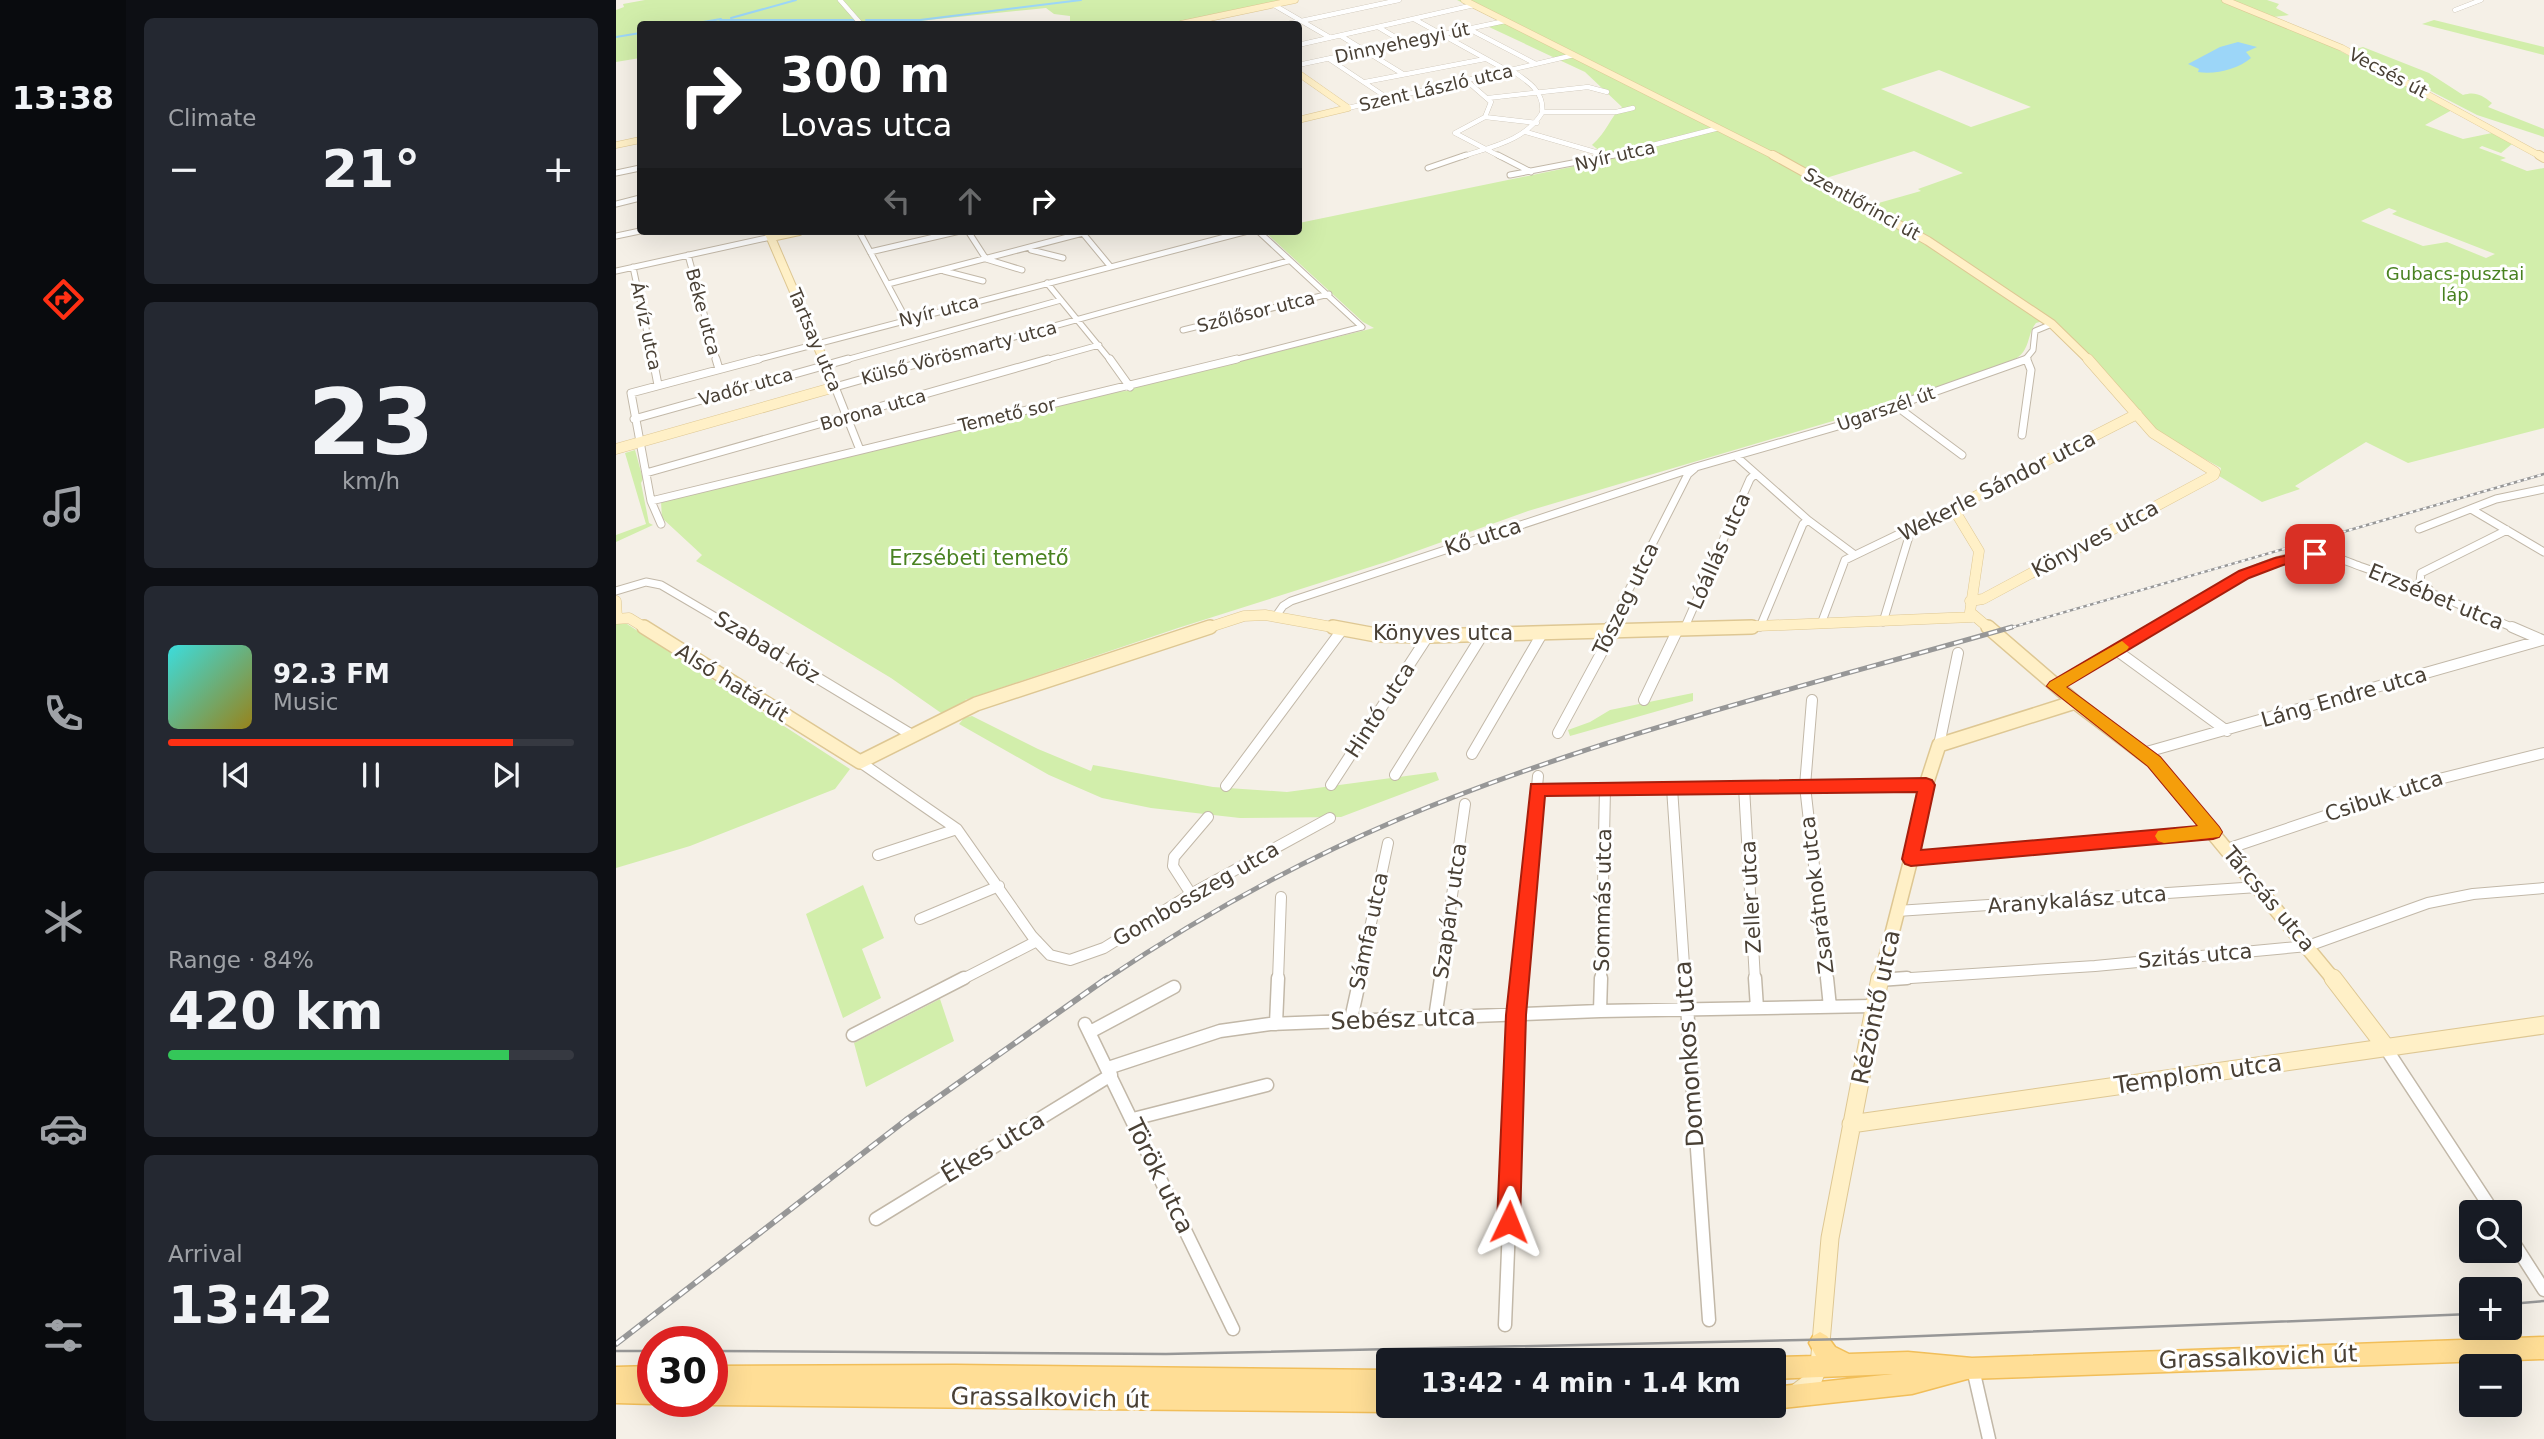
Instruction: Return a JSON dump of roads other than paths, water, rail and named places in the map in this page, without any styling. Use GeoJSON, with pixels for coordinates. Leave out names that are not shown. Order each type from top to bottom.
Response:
{"type":"FeatureCollection","features":[{"type":"Feature","properties":{"kind":"main road","name":"Szentlőrinci út"},"geometry":{"type":"LineString","coordinates":[[1474,5],[1574,55]]}},
{"type":"Feature","properties":{"kind":"main road","name":"Tárcsás utca"},"geometry":{"type":"LineString","coordinates":[[1972,617],[2075,702]]}},
{"type":"Feature","properties":{"kind":"main road","name":"Rézöntő utca"},"geometry":{"type":"LineString","coordinates":[[1820,1343],[1830,1238],[1851,1124]]}},
{"type":"Feature","properties":{"kind":"main road"},"geometry":{"type":"LineString","coordinates":[[1797,1367],[1813,1355],[1820,1343],[1834,1360],[1848,1365]]}},
{"type":"Feature","properties":{"kind":"main road","name":"Grassalkovich út"},"geometry":{"type":"LineString","coordinates":[[1786,1367],[1908,1363],[1972,1369],[2544,1348]]}},
{"type":"Feature","properties":{"kind":"main road"},"geometry":{"type":"LineString","coordinates":[[1786,1395],[1812,1380],[1819,1366]]}},
{"type":"Feature","properties":{"kind":"main road","name":"Grassalkovich út"},"geometry":{"type":"LineString","coordinates":[[1786,1396],[1912,1383],[1972,1369]]}},
{"type":"Feature","properties":{"kind":"main road","name":"Grassalkovich út"},"geometry":{"type":"LineString","coordinates":[[728,1377],[955,1376],[1376,1381]]}},
{"type":"Feature","properties":{"kind":"main road"},"geometry":{"type":"LineString","coordinates":[[616,1378],[637,1386]]}},
{"type":"Feature","properties":{"kind":"main road","name":"Grassalkovich út"},"geometry":{"type":"LineString","coordinates":[[728,1394],[1376,1401]]}},
{"type":"Feature","properties":{"kind":"street"},"geometry":{"type":"LineString","coordinates":[[840,0],[858,21]]}},
{"type":"Feature","properties":{"kind":"street"},"geometry":{"type":"LineString","coordinates":[[1196,21],[1295,0]]}},
{"type":"Feature","properties":{"kind":"street"},"geometry":{"type":"LineString","coordinates":[[1302,21],[1399,0]]}},
{"type":"Feature","properties":{"kind":"street","name":"Szentlőrinci út"},"geometry":{"type":"LineString","coordinates":[[1464,0],[1474,5]]}},
{"type":"Feature","properties":{"kind":"street","name":"Vecsés út"},"geometry":{"type":"LineString","coordinates":[[2225,0],[2342,48],[2544,158]]}},
{"type":"Feature","properties":{"kind":"street"},"geometry":{"type":"LineString","coordinates":[[2455,10],[2481,0]]}},
{"type":"Feature","properties":{"kind":"street"},"geometry":{"type":"LineString","coordinates":[[1274,5],[1329,37]]}},
{"type":"Feature","properties":{"kind":"street"},"geometry":{"type":"LineString","coordinates":[[1302,45],[1474,5]]}},
{"type":"Feature","properties":{"kind":"street"},"geometry":{"type":"LineString","coordinates":[[1210,18],[1214,21]]}},
{"type":"Feature","properties":{"kind":"street"},"geometry":{"type":"LineString","coordinates":[[1414,19],[1527,79],[1540,92],[1544,104],[1536,122],[1526,132],[1489,149],[1428,168]]}},
{"type":"Feature","properties":{"kind":"street","name":"Dinnyehegyi út"},"geometry":{"type":"LineString","coordinates":[[1302,64],[1506,21]]}},
{"type":"Feature","properties":{"kind":"street"},"geometry":{"type":"LineString","coordinates":[[1378,27],[1405,43]]}},
{"type":"Feature","properties":{"kind":"street"},"geometry":{"type":"LineString","coordinates":[[1469,29],[1536,64]]}},
{"type":"Feature","properties":{"kind":"street"},"geometry":{"type":"LineString","coordinates":[[1341,36],[1403,74]]}},
{"type":"Feature","properties":{"kind":"street","name":"Szentlőrinci út"},"geometry":{"type":"LineString","coordinates":[[1574,55],[1867,205],[2004,289],[2052,324],[2094,364],[2162,441],[2216,472]]}},
{"type":"Feature","properties":{"kind":"street","name":"Szent László utca"},"geometry":{"type":"LineString","coordinates":[[1302,119],[1574,55]]}},
{"type":"Feature","properties":{"kind":"street"},"geometry":{"type":"LineString","coordinates":[[1329,59],[1389,99]]}},
{"type":"Feature","properties":{"kind":"street"},"geometry":{"type":"LineString","coordinates":[[1364,82],[1485,59]]}},
{"type":"Feature","properties":{"kind":"street"},"geometry":{"type":"LineString","coordinates":[[1302,76],[1348,108]]}},
{"type":"Feature","properties":{"kind":"street"},"geometry":{"type":"LineString","coordinates":[[1467,81],[1489,97],[1588,87],[1607,92]]}},
{"type":"Feature","properties":{"kind":"street"},"geometry":{"type":"LineString","coordinates":[[1302,86],[1337,111]]}},
{"type":"Feature","properties":{"kind":"street"},"geometry":{"type":"LineString","coordinates":[[1485,117],[1489,97]]}},
{"type":"Feature","properties":{"kind":"street"},"geometry":{"type":"LineString","coordinates":[[1542,112],[1610,112],[1633,108]]}},
{"type":"Feature","properties":{"kind":"street"},"geometry":{"type":"LineString","coordinates":[[1606,122],[1610,112]]}},
{"type":"Feature","properties":{"kind":"street"},"geometry":{"type":"LineString","coordinates":[[1531,172],[1455,133],[1485,117],[1536,122]]}},
{"type":"Feature","properties":{"kind":"street","name":"Nyír utca"},"geometry":{"type":"LineString","coordinates":[[1510,175],[1669,144],[1719,128]]}},
{"type":"Feature","properties":{"kind":"street"},"geometry":{"type":"LineString","coordinates":[[1526,132],[1610,156]]}},
{"type":"Feature","properties":{"kind":"street"},"geometry":{"type":"LineString","coordinates":[[619,143],[637,140]]}},
{"type":"Feature","properties":{"kind":"street"},"geometry":{"type":"LineString","coordinates":[[616,173],[637,168]]}},
{"type":"Feature","properties":{"kind":"street"},"geometry":{"type":"LineString","coordinates":[[616,204],[637,199]]}},
{"type":"Feature","properties":{"kind":"street"},"geometry":{"type":"LineString","coordinates":[[616,236],[637,232]]}},
{"type":"Feature","properties":{"kind":"street"},"geometry":{"type":"LineString","coordinates":[[616,271],[766,235]]}},
{"type":"Feature","properties":{"kind":"street","name":"Tartsay utca"},"geometry":{"type":"LineString","coordinates":[[770,235],[860,450]]}},
{"type":"Feature","properties":{"kind":"street"},"geometry":{"type":"LineString","coordinates":[[861,235],[906,319]]}},
{"type":"Feature","properties":{"kind":"street"},"geometry":{"type":"LineString","coordinates":[[870,252],[943,235]]}},
{"type":"Feature","properties":{"kind":"street"},"geometry":{"type":"LineString","coordinates":[[971,235],[986,259],[1022,270]]}},
{"type":"Feature","properties":{"kind":"street"},"geometry":{"type":"LineString","coordinates":[[888,284],[1028,249],[1072,235]]}},
{"type":"Feature","properties":{"kind":"street"},"geometry":{"type":"LineString","coordinates":[[1084,235],[1110,266]]}},
{"type":"Feature","properties":{"kind":"street","name":"Nyír utca"},"geometry":{"type":"LineString","coordinates":[[634,419],[631,393],[1232,235]]}},
{"type":"Feature","properties":{"kind":"street"},"geometry":{"type":"LineString","coordinates":[[1262,235],[1288,261],[1329,293]]}},
{"type":"Feature","properties":{"kind":"street"},"geometry":{"type":"LineString","coordinates":[[1028,249],[1063,258]]}},
{"type":"Feature","properties":{"kind":"street","name":"Béke utca"},"geometry":{"type":"LineString","coordinates":[[688,255],[719,369]]}},
{"type":"Feature","properties":{"kind":"street","name":"Külső Vörösmarty utca"},"geometry":{"type":"LineString","coordinates":[[616,449],[1288,261]]}},
{"type":"Feature","properties":{"kind":"street","name":"Árvíz utca"},"geometry":{"type":"LineString","coordinates":[[633,267],[658,385]]}},
{"type":"Feature","properties":{"kind":"street"},"geometry":{"type":"LineString","coordinates":[[941,270],[983,281]]}},
{"type":"Feature","properties":{"kind":"street"},"geometry":{"type":"LineString","coordinates":[[1047,283],[1130,387]]}},
{"type":"Feature","properties":{"kind":"street","name":"Temető sor"},"geometry":{"type":"LineString","coordinates":[[651,501],[1130,387],[1362,327],[1329,293]]}},
{"type":"Feature","properties":{"kind":"street","name":"Szőlősor utca"},"geometry":{"type":"LineString","coordinates":[[1183,330],[1329,293]]}},
{"type":"Feature","properties":{"kind":"street","name":"Vadőr utca"},"geometry":{"type":"LineString","coordinates":[[634,419],[1061,300]]}},
{"type":"Feature","properties":{"kind":"street"},"geometry":{"type":"LineString","coordinates":[[2022,435],[2031,370],[2027,360],[2033,350],[2035,331],[2052,324]]}},
{"type":"Feature","properties":{"kind":"street","name":"Borona utca"},"geometry":{"type":"LineString","coordinates":[[646,472],[848,418],[1099,345]]}},
{"type":"Feature","properties":{"kind":"street","name":"Ugarszél út"},"geometry":{"type":"LineString","coordinates":[[1696,467],[1737,457],[1896,406],[2027,360]]}},
{"type":"Feature","properties":{"kind":"street"},"geometry":{"type":"LineString","coordinates":[[1896,406],[1962,455]]}},
{"type":"Feature","properties":{"kind":"street","name":"Wekerle Sándor utca"},"geometry":{"type":"LineString","coordinates":[[1855,555],[1911,530],[2137,414]]}},
{"type":"Feature","properties":{"kind":"street"},"geometry":{"type":"LineString","coordinates":[[634,419],[651,501],[661,524]]}},
{"type":"Feature","properties":{"kind":"street"},"geometry":{"type":"LineString","coordinates":[[1737,457],[1808,520],[1855,555],[1845,560],[1821,624]]}},
{"type":"Feature","properties":{"kind":"street","name":"Kő utca"},"geometry":{"type":"LineString","coordinates":[[1276,617],[1283,606],[1291,601],[1696,467]]}},
{"type":"Feature","properties":{"kind":"street","name":"Tószeg utca"},"geometry":{"type":"LineString","coordinates":[[1558,733],[1611,635],[1609,627],[1688,474],[1696,467]]}},
{"type":"Feature","properties":{"kind":"street","name":"Könyves utca"},"geometry":{"type":"LineString","coordinates":[[1970,601],[1983,599],[2216,472]]}},
{"type":"Feature","properties":{"kind":"street","name":"Lóállás utca"},"geometry":{"type":"LineString","coordinates":[[1644,700],[1681,629],[1750,479],[1755,474]]}},
{"type":"Feature","properties":{"kind":"street"},"geometry":{"type":"LineString","coordinates":[[2418,529],[2529,490],[2544,489]]}},
{"type":"Feature","properties":{"kind":"street"},"geometry":{"type":"LineString","coordinates":[[2529,490],[2544,499]]}},
{"type":"Feature","properties":{"kind":"street"},"geometry":{"type":"LineString","coordinates":[[1952,508],[1979,551],[1970,601],[1972,617]]}},
{"type":"Feature","properties":{"kind":"street"},"geometry":{"type":"LineString","coordinates":[[2471,509],[2544,552]]}},
{"type":"Feature","properties":{"kind":"street"},"geometry":{"type":"LineString","coordinates":[[1760,626],[1803,524],[1808,520]]}},
{"type":"Feature","properties":{"kind":"street"},"geometry":{"type":"LineString","coordinates":[[1883,622],[1911,530]]}},
{"type":"Feature","properties":{"kind":"street"},"geometry":{"type":"LineString","coordinates":[[2493,621],[2484,614],[2426,587],[2419,577],[2421,573],[2507,530]]}},
{"type":"Feature","properties":{"kind":"street","name":"Erzsébet utca"},"geometry":{"type":"LineString","coordinates":[[2116,650],[2249,572],[2280,561],[2315,554],[2330,556],[2401,580],[2543,640]]}},
{"type":"Feature","properties":{"kind":"street","name":"Szabad köz"},"geometry":{"type":"LineString","coordinates":[[616,592],[646,582],[661,585],[907,730],[912,736]]}},
{"type":"Feature","properties":{"kind":"street","name":"Alsó határút"},"geometry":{"type":"LineString","coordinates":[[616,601],[617,619],[629,618],[860,762]]}},
{"type":"Feature","properties":{"kind":"street","name":"Könyves utca"},"geometry":{"type":"LineString","coordinates":[[860,762],[976,704],[1231,620],[1255,615],[1376,635],[1428,636],[1972,617]]}},
{"type":"Feature","properties":{"kind":"street"},"geometry":{"type":"LineString","coordinates":[[1226,786],[1342,630]]}},
{"type":"Feature","properties":{"kind":"street"},"geometry":{"type":"LineString","coordinates":[[1472,754],[1543,632]]}},
{"type":"Feature","properties":{"kind":"street"},"geometry":{"type":"LineString","coordinates":[[1395,775],[1483,634]]}},
{"type":"Feature","properties":{"kind":"street","name":"Hintó utca"},"geometry":{"type":"LineString","coordinates":[[1331,785],[1428,636]]}},
{"type":"Feature","properties":{"kind":"street","name":"Láng Endre utca"},"geometry":{"type":"LineString","coordinates":[[2143,752],[2227,731],[2543,640]]}},
{"type":"Feature","properties":{"kind":"street"},"geometry":{"type":"LineString","coordinates":[[2055,686],[2116,650],[2227,731]]}},
{"type":"Feature","properties":{"kind":"street","name":"Rézöntő utca"},"geometry":{"type":"LineString","coordinates":[[1851,1124],[1873,1006],[1911,859],[1926,785],[1939,745],[1958,653]]}},
{"type":"Feature","properties":{"kind":"street","name":"Zsarátnok utca"},"geometry":{"type":"LineString","coordinates":[[1812,700],[1805,786],[1830,1007]]}},
{"type":"Feature","properties":{"kind":"street"},"geometry":{"type":"LineString","coordinates":[[1939,745],[2075,702]]}},
{"type":"Feature","properties":{"kind":"street","name":"Tárcsás utca"},"geometry":{"type":"LineString","coordinates":[[2075,702],[2154,762],[2308,946],[2385,1046],[2486,1200]]}},
{"type":"Feature","properties":{"kind":"street","name":"Csibuk utca"},"geometry":{"type":"LineString","coordinates":[[2227,849],[2402,789],[2499,762],[2544,753]]}},
{"type":"Feature","properties":{"kind":"street"},"geometry":{"type":"LineString","coordinates":[[853,1035],[1037,941],[957,829],[860,762]]}},
{"type":"Feature","properties":{"kind":"street"},"geometry":{"type":"LineString","coordinates":[[1505,1325],[1516,1015],[1538,776]]}},
{"type":"Feature","properties":{"kind":"street"},"geometry":{"type":"LineString","coordinates":[[1537,789],[1926,785]]}},
{"type":"Feature","properties":{"kind":"street","name":"Zeller utca"},"geometry":{"type":"LineString","coordinates":[[1744,786],[1757,1008]]}},
{"type":"Feature","properties":{"kind":"street","name":"Domonkos utca"},"geometry":{"type":"LineString","coordinates":[[1672,788],[1709,1320]]}},
{"type":"Feature","properties":{"kind":"street","name":"Sommás utca"},"geometry":{"type":"LineString","coordinates":[[1600,1011],[1605,789]]}},
{"type":"Feature","properties":{"kind":"street","name":"Szapáry utca"},"geometry":{"type":"LineString","coordinates":[[1435,1018],[1465,803]]}},
{"type":"Feature","properties":{"kind":"street"},"geometry":{"type":"LineString","coordinates":[[1191,894],[1173,866],[1174,857],[1208,817]]}},
{"type":"Feature","properties":{"kind":"street","name":"Gombosszeg utca"},"geometry":{"type":"LineString","coordinates":[[1037,941],[1050,955],[1078,959],[1104,948],[1191,894],[1330,818]]}},
{"type":"Feature","properties":{"kind":"street"},"geometry":{"type":"LineString","coordinates":[[878,855],[957,829]]}},
{"type":"Feature","properties":{"kind":"street"},"geometry":{"type":"LineString","coordinates":[[1911,859],[2213,832]]}},
{"type":"Feature","properties":{"kind":"street","name":"Sámfa utca"},"geometry":{"type":"LineString","coordinates":[[1351,1019],[1388,843]]}},
{"type":"Feature","properties":{"kind":"street"},"geometry":{"type":"LineString","coordinates":[[920,919],[999,886]]}},
{"type":"Feature","properties":{"kind":"street","name":"Aranykalász utca"},"geometry":{"type":"LineString","coordinates":[[1897,911],[2258,887]]}},
{"type":"Feature","properties":{"kind":"street","name":"Szitás utca"},"geometry":{"type":"LineString","coordinates":[[1879,981],[2095,966],[2308,946],[2428,903],[2473,894],[2544,888]]}},
{"type":"Feature","properties":{"kind":"street"},"geometry":{"type":"LineString","coordinates":[[1276,1024],[1281,897]]}},
{"type":"Feature","properties":{"kind":"street","name":"Török utca"},"geometry":{"type":"LineString","coordinates":[[1174,987],[1088,1028],[1233,1329]]}},
{"type":"Feature","properties":{"kind":"street","name":"Sebész utca"},"geometry":{"type":"LineString","coordinates":[[1110,1072],[1220,1031],[1276,1024],[1600,1011],[1873,1006]]}},
{"type":"Feature","properties":{"kind":"street","name":"Templom utca"},"geometry":{"type":"LineString","coordinates":[[1851,1124],[2544,1025]]}},
{"type":"Feature","properties":{"kind":"street","name":"Ékes utca"},"geometry":{"type":"LineString","coordinates":[[876,1219],[1110,1072]]}},
{"type":"Feature","properties":{"kind":"street"},"geometry":{"type":"LineString","coordinates":[[1133,1119],[1267,1085]]}},
{"type":"Feature","properties":{"kind":"street"},"geometry":{"type":"LineString","coordinates":[[2522,1256],[2544,1290]]}},
{"type":"Feature","properties":{"kind":"street","name":"Rézöntő utca"},"geometry":{"type":"LineString","coordinates":[[1819,1366],[1820,1343]]}},
{"type":"Feature","properties":{"kind":"street"},"geometry":{"type":"LineString","coordinates":[[1819,1366],[1830,1379],[1849,1388]]}},
{"type":"Feature","properties":{"kind":"street"},"geometry":{"type":"LineString","coordinates":[[1972,1369],[1989,1439]]}},
{"type":"Feature","properties":{"kind":"water"},"geometry":{"type":"Polygon","coordinates":[[[2238,42],[2257,47],[2246,52],[2251,58],[2240,65],[2219,72],[2205,73],[2198,72],[2199,69],[2188,64],[2220,47],[2238,42]]]}},
{"type":"Feature","properties":{"kind":"waterway"},"geometry":{"type":"LineString","coordinates":[[731,18],[796,0]]}},
{"type":"Feature","properties":{"kind":"waterway"},"geometry":{"type":"LineString","coordinates":[[866,20],[920,20],[1081,0]]}},
{"type":"Feature","properties":{"kind":"waterway"},"geometry":{"type":"LineString","coordinates":[[709,21],[721,19]]}},
{"type":"Feature","properties":{"kind":"waterway"},"geometry":{"type":"LineString","coordinates":[[720,20],[857,20]]}},
{"type":"Feature","properties":{"kind":"waterway"},"geometry":{"type":"LineString","coordinates":[[616,37],[637,34]]}},
{"type":"Feature","properties":{"kind":"tram line"},"geometry":{"type":"LineString","coordinates":[[2522,1303],[2544,1301]]}},
{"type":"Feature","properties":{"kind":"tram line"},"geometry":{"type":"LineString","coordinates":[[728,1351],[1166,1354],[1848,1339],[2459,1314]]}},
{"type":"Feature","properties":{"kind":"tram line"},"geometry":{"type":"LineString","coordinates":[[616,1351],[637,1351]]}},
{"type":"Feature","properties":{"kind":"railway"},"geometry":{"type":"LineString","coordinates":[[2006,629],[2544,474]]}},
{"type":"Feature","properties":{"kind":"railway"},"geometry":{"type":"LineString","coordinates":[[1105,980],[1175,935],[1284,874],[1359,837],[1471,790],[1701,714],[2012,627]]}},
{"type":"Feature","properties":{"kind":"railway"},"geometry":{"type":"LineString","coordinates":[[616,1344],[906,1120],[1107,978]]}},
{"type":"Feature","properties":{"kind":"park label","name":"Gubacs-pusztai láp"},"geometry":{"type":"Point","coordinates":[2455,284]}},
{"type":"Feature","properties":{"kind":"park label","name":"Erzsébeti temető"},"geometry":{"type":"Point","coordinates":[979,558]}}]}
